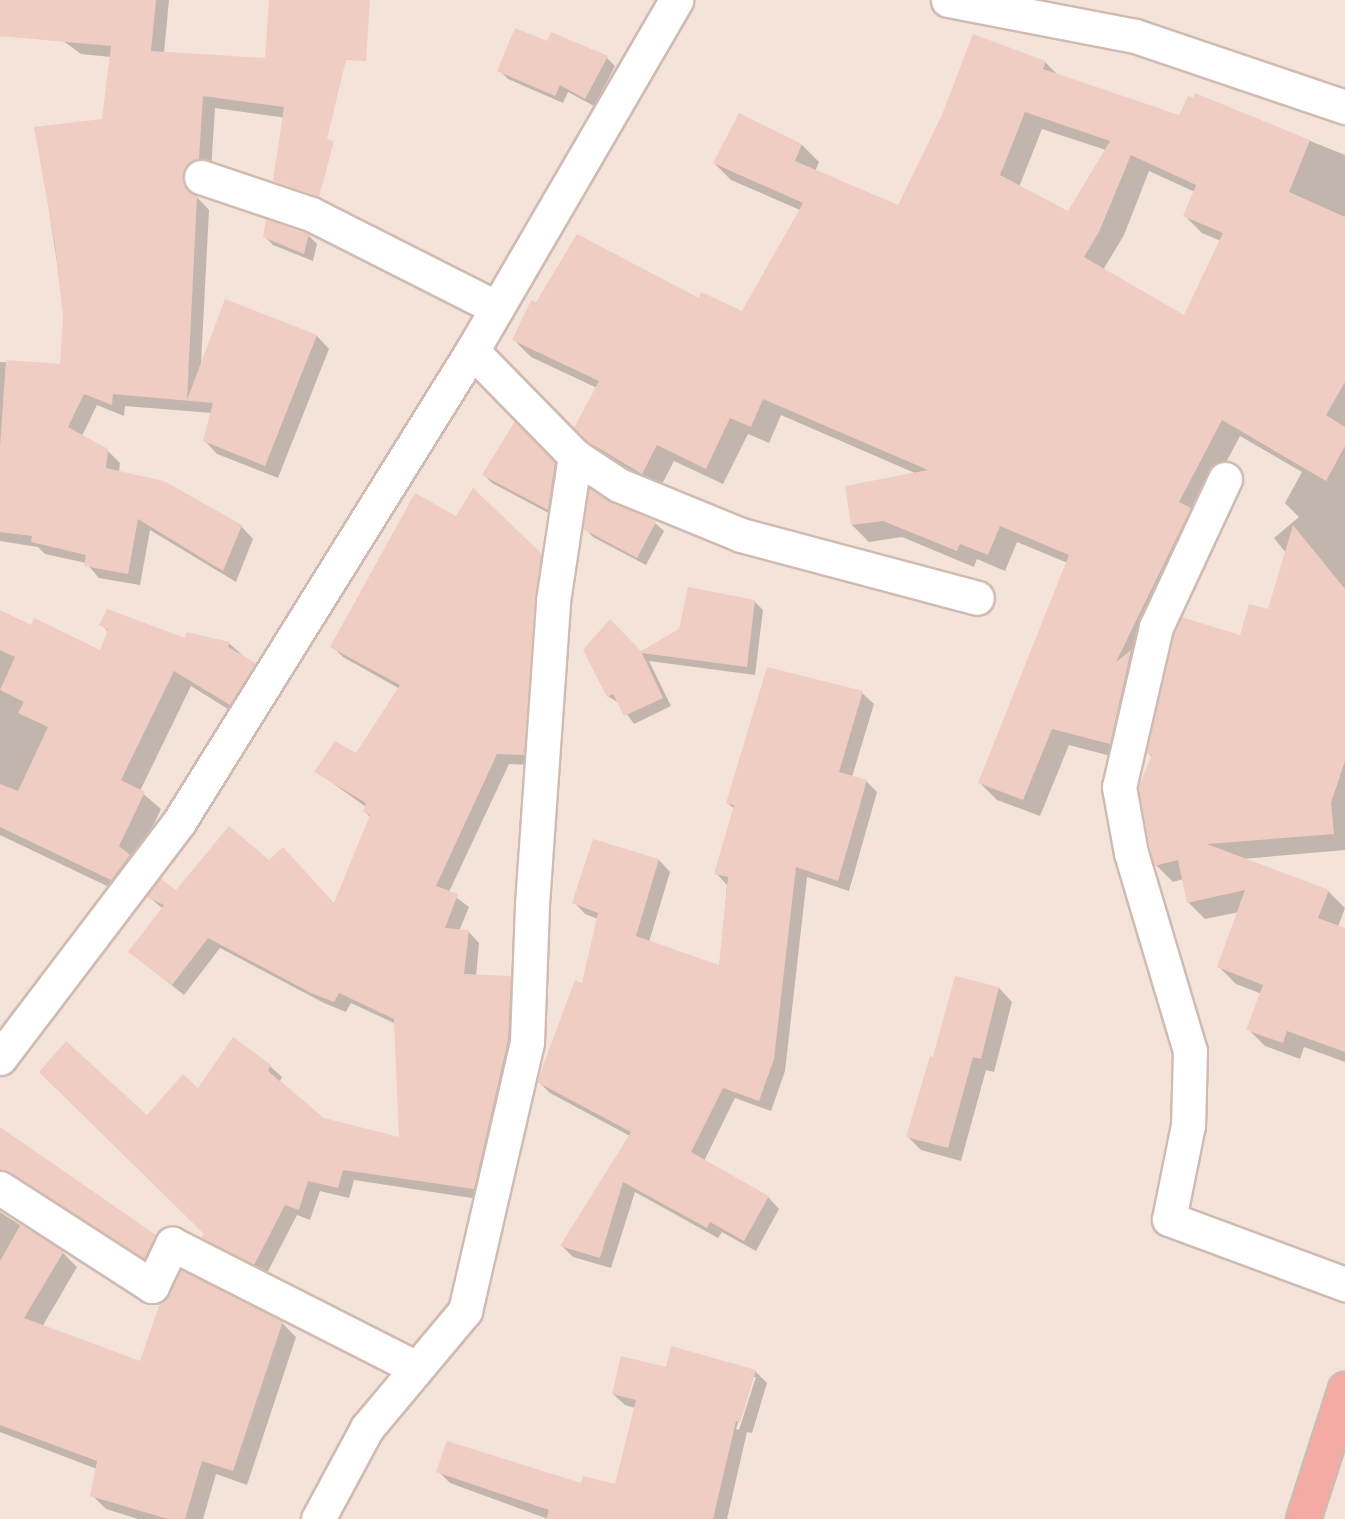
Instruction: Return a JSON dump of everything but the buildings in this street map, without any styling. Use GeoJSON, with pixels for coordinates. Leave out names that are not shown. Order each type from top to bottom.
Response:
{"type":"FeatureCollection","features":[{"type":"Feature","properties":{"kind":"highway"},"geometry":{"type":"LineString","coordinates":[[1303,1519],[1345,1389]]}},
{"type":"Feature","properties":{"kind":"street"},"geometry":{"type":"LineString","coordinates":[[0,1058],[180,822],[472,351],[676,0]]}},
{"type":"Feature","properties":{"kind":"street"},"geometry":{"type":"LineString","coordinates":[[948,0],[1135,36],[1345,107]]}},
{"type":"Feature","properties":{"kind":"street"},"geometry":{"type":"LineString","coordinates":[[201,177],[310,214],[497,308]]}},
{"type":"Feature","properties":{"kind":"street"},"geometry":{"type":"LineString","coordinates":[[472,351],[575,456],[619,485],[741,535],[977,598]]}},
{"type":"Feature","properties":{"kind":"street"},"geometry":{"type":"LineString","coordinates":[[318,1519],[367,1428],[465,1311],[528,1042],[532,904],[554,601],[575,456]]}},
{"type":"Feature","properties":{"kind":"street"},"geometry":{"type":"LineString","coordinates":[[1225,479],[1156,627],[1119,787],[1131,853],[1190,1051],[1188,1125],[1169,1219],[1345,1284]]}},
{"type":"Feature","properties":{"kind":"street"},"geometry":{"type":"LineString","coordinates":[[0,1188],[152,1286],[172,1244],[416,1368]]}},
{"type":"Feature","properties":{"kind":"shaded area"},"geometry":{"type":"Polygon","coordinates":[[[0,0],[1345,0],[1345,1519],[0,1519],[0,0]]]}}]}
